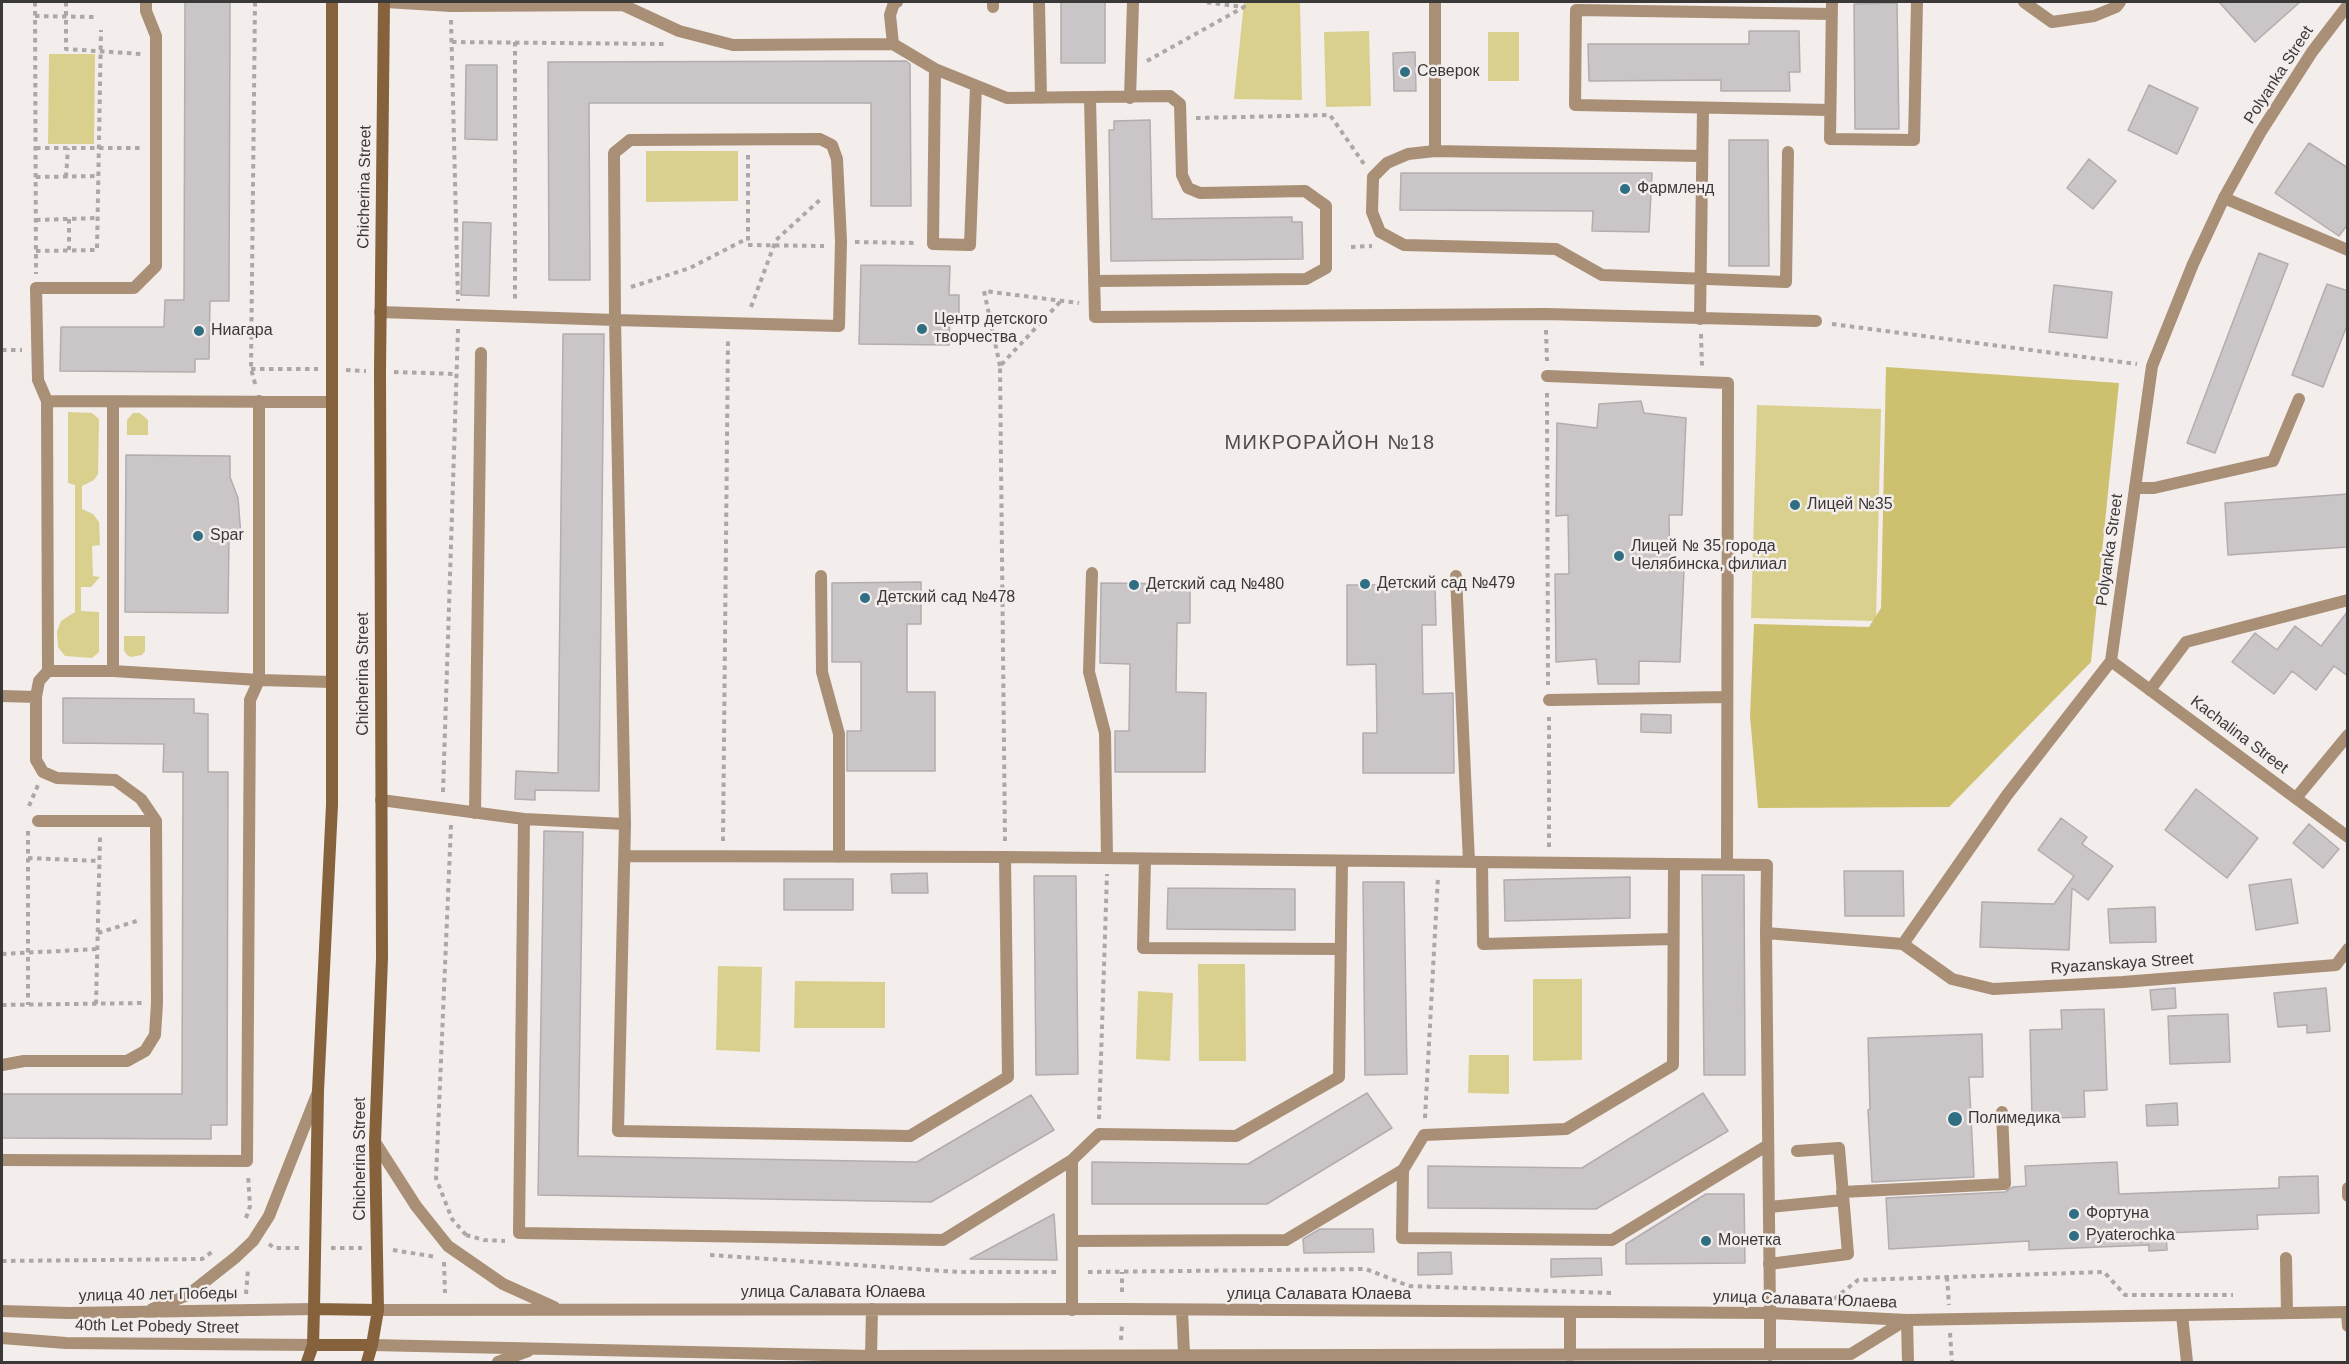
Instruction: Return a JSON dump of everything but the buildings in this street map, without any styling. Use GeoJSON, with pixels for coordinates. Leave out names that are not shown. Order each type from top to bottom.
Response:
{"type":"FeatureCollection","features":[{"type":"Feature","properties":{"kind":"main road","name":"Chicherina Street"},"geometry":{"type":"LineString","coordinates":[[307,1362],[313,1344],[315,1309],[314,1248],[318,1091],[332,805],[332,2]]}},
{"type":"Feature","properties":{"kind":"main road","name":"Chicherina Street"},"geometry":{"type":"LineString","coordinates":[[367,1362],[378,1310],[375,1142],[382,958],[380,312],[385,2]]}},
{"type":"Feature","properties":{"kind":"main road","name":"улица Салавата Юлаева"},"geometry":{"type":"LineString","coordinates":[[315,1309],[378,1310]]}},
{"type":"Feature","properties":{"kind":"main road","name":"улица Салавата Юлаева"},"geometry":{"type":"LineString","coordinates":[[313,1344],[372,1345]]}},
{"type":"Feature","properties":{"kind":"street"},"geometry":{"type":"LineString","coordinates":[[2,1065],[24,1061],[127,1060],[145,1051],[155,1035],[157,1003],[156,821],[141,799],[115,780],[57,778],[43,772],[36,760],[36,697],[39,681],[48,671],[47,401],[38,380],[36,288],[134,288],[156,266],[156,36],[146,11],[146,2]]}},
{"type":"Feature","properties":{"kind":"street"},"geometry":{"type":"LineString","coordinates":[[385,2],[451,6],[624,3],[679,31],[733,45],[893,44],[935,69],[1007,98],[1170,96],[1180,104],[1182,175],[1188,188],[1200,193],[1305,191],[1326,206],[1326,268],[1306,279],[1094,281]]}},
{"type":"Feature","properties":{"kind":"street"},"geometry":{"type":"LineString","coordinates":[[893,44],[890,15],[894,3],[897,2]]}},
{"type":"Feature","properties":{"kind":"street"},"geometry":{"type":"LineString","coordinates":[[1039,2],[1041,98]]}},
{"type":"Feature","properties":{"kind":"street"},"geometry":{"type":"LineString","coordinates":[[1130,98],[1133,2]]}},
{"type":"Feature","properties":{"kind":"street"},"geometry":{"type":"LineString","coordinates":[[1435,2],[1436,151]]}},
{"type":"Feature","properties":{"kind":"street"},"geometry":{"type":"LineString","coordinates":[[1830,110],[1575,105],[1576,10],[1668,6],[1832,8],[1830,139],[1914,141],[1917,2]]}},
{"type":"Feature","properties":{"kind":"street"},"geometry":{"type":"LineString","coordinates":[[2024,2],[2052,22],[2094,16],[2116,7],[2120,2]]}},
{"type":"Feature","properties":{"kind":"street","name":"Polyanka Street"},"geometry":{"type":"LineString","coordinates":[[1903,944],[2007,795],[2111,661],[2152,366],[2193,264],[2224,198],[2260,132],[2312,52],[2348,6]]}},
{"type":"Feature","properties":{"kind":"street"},"geometry":{"type":"LineString","coordinates":[[935,69],[933,244],[970,245],[976,86]]}},
{"type":"Feature","properties":{"kind":"street"},"geometry":{"type":"LineString","coordinates":[[1090,98],[1095,317],[1546,314],[1816,321]]}},
{"type":"Feature","properties":{"kind":"street"},"geometry":{"type":"LineString","coordinates":[[1700,319],[1703,108]]}},
{"type":"Feature","properties":{"kind":"street"},"geometry":{"type":"LineString","coordinates":[[380,312],[615,320],[839,326],[841,244],[837,159],[832,145],[820,139],[630,140],[614,153],[615,320],[625,824],[618,1131],[910,1136],[1008,1077],[1005,857]]}},
{"type":"Feature","properties":{"kind":"street"},"geometry":{"type":"LineString","coordinates":[[1702,156],[1436,151],[1408,154],[1387,163],[1373,177],[1372,212],[1380,232],[1404,245],[1556,249],[1602,275],[1700,281],[1786,282],[1788,152]]}},
{"type":"Feature","properties":{"kind":"street"},"geometry":{"type":"LineString","coordinates":[[2224,198],[2348,250]]}},
{"type":"Feature","properties":{"kind":"street"},"geometry":{"type":"LineString","coordinates":[[475,813],[481,353]]}},
{"type":"Feature","properties":{"kind":"street"},"geometry":{"type":"LineString","coordinates":[[1547,376],[1728,383],[1727,864]]}},
{"type":"Feature","properties":{"kind":"street"},"geometry":{"type":"LineString","coordinates":[[2135,488],[2154,488],[2273,461],[2299,399]]}},
{"type":"Feature","properties":{"kind":"street"},"geometry":{"type":"LineString","coordinates":[[47,401],[332,402]]}},
{"type":"Feature","properties":{"kind":"street"},"geometry":{"type":"LineString","coordinates":[[2,1160],[247,1161],[250,700],[259,680],[259,401]]}},
{"type":"Feature","properties":{"kind":"street"},"geometry":{"type":"LineString","coordinates":[[113,402],[113,671]]}},
{"type":"Feature","properties":{"kind":"street"},"geometry":{"type":"LineString","coordinates":[[1092,573],[1089,672],[1105,733],[1107,858]]}},
{"type":"Feature","properties":{"kind":"street"},"geometry":{"type":"LineString","coordinates":[[821,576],[822,672],[839,734],[839,857]]}},
{"type":"Feature","properties":{"kind":"street"},"geometry":{"type":"LineString","coordinates":[[1456,576],[1475,862],[1483,944],[1673,939]]}},
{"type":"Feature","properties":{"kind":"street"},"geometry":{"type":"LineString","coordinates":[[2150,690],[2186,642],[2348,600]]}},
{"type":"Feature","properties":{"kind":"street","name":"Kachalina Street"},"geometry":{"type":"LineString","coordinates":[[2111,661],[2348,837]]}},
{"type":"Feature","properties":{"kind":"street"},"geometry":{"type":"LineString","coordinates":[[48,671],[113,671],[332,682]]}},
{"type":"Feature","properties":{"kind":"street"},"geometry":{"type":"LineString","coordinates":[[2,696],[36,697]]}},
{"type":"Feature","properties":{"kind":"street"},"geometry":{"type":"LineString","coordinates":[[1548,700],[1726,697]]}},
{"type":"Feature","properties":{"kind":"street"},"geometry":{"type":"LineString","coordinates":[[2296,798],[2348,735]]}},
{"type":"Feature","properties":{"kind":"street"},"geometry":{"type":"LineString","coordinates":[[381,800],[524,819],[625,824]]}},
{"type":"Feature","properties":{"kind":"street"},"geometry":{"type":"LineString","coordinates":[[524,819],[519,1233],[943,1240],[1072,1160],[1099,1134],[1236,1136],[1339,1077],[1342,861]]}},
{"type":"Feature","properties":{"kind":"street"},"geometry":{"type":"LineString","coordinates":[[33,822],[156,821]]}},
{"type":"Feature","properties":{"kind":"street"},"geometry":{"type":"LineString","coordinates":[[624,856],[1145,858],[1767,865],[1770,1355]]}},
{"type":"Feature","properties":{"kind":"street"},"geometry":{"type":"LineString","coordinates":[[1145,858],[1143,948],[1341,949]]}},
{"type":"Feature","properties":{"kind":"street"},"geometry":{"type":"LineString","coordinates":[[1072,1241],[1286,1240],[1403,1170],[1424,1135],[1566,1129],[1673,1065],[1674,864]]}},
{"type":"Feature","properties":{"kind":"street"},"geometry":{"type":"LineString","coordinates":[[1766,933],[1903,944]]}},
{"type":"Feature","properties":{"kind":"street","name":"Ryazanskaya Street"},"geometry":{"type":"LineString","coordinates":[[1903,944],[1952,979],[1994,989],[2123,982],[2336,965],[2348,949]]}},
{"type":"Feature","properties":{"kind":"street"},"geometry":{"type":"LineString","coordinates":[[145,1312],[188,1295],[236,1257],[256,1236],[268,1216],[318,1091]]}},
{"type":"Feature","properties":{"kind":"street"},"geometry":{"type":"LineString","coordinates":[[1769,1207],[1843,1196],[2005,1184],[2002,1112]]}},
{"type":"Feature","properties":{"kind":"street"},"geometry":{"type":"LineString","coordinates":[[375,1142],[416,1206],[448,1246],[503,1284],[558,1308]]}},
{"type":"Feature","properties":{"kind":"street"},"geometry":{"type":"LineString","coordinates":[[1403,1170],[1402,1239],[1612,1240],[1768,1145]]}},
{"type":"Feature","properties":{"kind":"street"},"geometry":{"type":"LineString","coordinates":[[1769,1264],[1848,1254],[1839,1148],[1797,1150]]}},
{"type":"Feature","properties":{"kind":"street"},"geometry":{"type":"LineString","coordinates":[[1072,1160],[1072,1310]]}},
{"type":"Feature","properties":{"kind":"street"},"geometry":{"type":"LineString","coordinates":[[2348,1188],[2348,1196]]}},
{"type":"Feature","properties":{"kind":"street"},"geometry":{"type":"LineString","coordinates":[[2286,1258],[2287,1313]]}},
{"type":"Feature","properties":{"kind":"street","name":"улица Салавата Юлаева"},"geometry":{"type":"LineString","coordinates":[[378,1310],[558,1308],[1770,1313],[1907,1320]]}},
{"type":"Feature","properties":{"kind":"street","name":"улица 40 лет Победы"},"geometry":{"type":"LineString","coordinates":[[2,1311],[69,1313],[315,1309]]}},
{"type":"Feature","properties":{"kind":"street"},"geometry":{"type":"LineString","coordinates":[[870,1359],[872,1309]]}},
{"type":"Feature","properties":{"kind":"street"},"geometry":{"type":"LineString","coordinates":[[1182,1310],[1184,1358]]}},
{"type":"Feature","properties":{"kind":"street"},"geometry":{"type":"LineString","coordinates":[[1570,1312],[1571,1359]]}},
{"type":"Feature","properties":{"kind":"street"},"geometry":{"type":"LineString","coordinates":[[1908,1362],[1907,1320],[2347,1312],[2348,1326]]}},
{"type":"Feature","properties":{"kind":"street"},"geometry":{"type":"LineString","coordinates":[[2182,1315],[2187,1362]]}},
{"type":"Feature","properties":{"kind":"street","name":"улица Салавата Юлаева"},"geometry":{"type":"LineString","coordinates":[[372,1345],[870,1359],[1571,1359],[1770,1355],[1851,1358],[1907,1320]]}},
{"type":"Feature","properties":{"kind":"street","name":"40th Let Pobedy Street"},"geometry":{"type":"LineString","coordinates":[[2,1338],[66,1343],[313,1344]]}},
{"type":"Feature","properties":{"kind":"street"},"geometry":{"type":"LineString","coordinates":[[498,1362],[533,1349]]}},
{"type":"Feature","properties":{"kind":"path"},"geometry":{"type":"LineString","coordinates":[[34,2],[36,288]]}},
{"type":"Feature","properties":{"kind":"path"},"geometry":{"type":"LineString","coordinates":[[66,2],[66,49],[156,55]]}},
{"type":"Feature","properties":{"kind":"path"},"geometry":{"type":"LineString","coordinates":[[255,2],[251,369],[259,401]]}},
{"type":"Feature","properties":{"kind":"path"},"geometry":{"type":"LineString","coordinates":[[1131,70],[1244,7],[1204,2]]}},
{"type":"Feature","properties":{"kind":"path"},"geometry":{"type":"LineString","coordinates":[[451,6],[458,315],[443,794],[451,810],[436,1178],[452,1219],[466,1235],[484,1240],[508,1241]]}},
{"type":"Feature","properties":{"kind":"path"},"geometry":{"type":"LineString","coordinates":[[35,16],[94,17]]}},
{"type":"Feature","properties":{"kind":"path"},"geometry":{"type":"LineString","coordinates":[[36,250],[97,250],[101,30]]}},
{"type":"Feature","properties":{"kind":"path"},"geometry":{"type":"LineString","coordinates":[[452,42],[676,44]]}},
{"type":"Feature","properties":{"kind":"path"},"geometry":{"type":"LineString","coordinates":[[515,42],[515,316]]}},
{"type":"Feature","properties":{"kind":"path"},"geometry":{"type":"LineString","coordinates":[[1181,118],[1330,115],[1373,177]]}},
{"type":"Feature","properties":{"kind":"path"},"geometry":{"type":"LineString","coordinates":[[748,139],[748,245],[933,244]]}},
{"type":"Feature","properties":{"kind":"path"},"geometry":{"type":"LineString","coordinates":[[36,148],[156,148]]}},
{"type":"Feature","properties":{"kind":"path"},"geometry":{"type":"LineString","coordinates":[[66,177],[68,148]]}},
{"type":"Feature","properties":{"kind":"path"},"geometry":{"type":"LineString","coordinates":[[36,177],[99,176]]}},
{"type":"Feature","properties":{"kind":"path"},"geometry":{"type":"LineString","coordinates":[[745,323],[776,240],[838,183]]}},
{"type":"Feature","properties":{"kind":"path"},"geometry":{"type":"LineString","coordinates":[[36,220],[97,218]]}},
{"type":"Feature","properties":{"kind":"path"},"geometry":{"type":"LineString","coordinates":[[69,219],[69,250]]}},
{"type":"Feature","properties":{"kind":"path"},"geometry":{"type":"LineString","coordinates":[[616,292],[690,268],[748,238]]}},
{"type":"Feature","properties":{"kind":"path"},"geometry":{"type":"LineString","coordinates":[[1005,857],[1000,366],[984,291],[1094,304]]}},
{"type":"Feature","properties":{"kind":"path"},"geometry":{"type":"LineString","coordinates":[[1000,366],[1061,301]]}},
{"type":"Feature","properties":{"kind":"path"},"geometry":{"type":"LineString","coordinates":[[1546,314],[1548,863]]}},
{"type":"Feature","properties":{"kind":"path"},"geometry":{"type":"LineString","coordinates":[[1700,319],[1703,382]]}},
{"type":"Feature","properties":{"kind":"path"},"geometry":{"type":"LineString","coordinates":[[1816,321],[2152,366]]}},
{"type":"Feature","properties":{"kind":"path"},"geometry":{"type":"LineString","coordinates":[[723,856],[728,323]]}},
{"type":"Feature","properties":{"kind":"path"},"geometry":{"type":"LineString","coordinates":[[251,369],[456,374]]}},
{"type":"Feature","properties":{"kind":"path"},"geometry":{"type":"LineString","coordinates":[[28,811],[43,772]]}},
{"type":"Feature","properties":{"kind":"path"},"geometry":{"type":"LineString","coordinates":[[96,1004],[100,821]]}},
{"type":"Feature","properties":{"kind":"path"},"geometry":{"type":"LineString","coordinates":[[28,1005],[27,858],[33,822]]}},
{"type":"Feature","properties":{"kind":"path"},"geometry":{"type":"LineString","coordinates":[[27,858],[99,861]]}},
{"type":"Feature","properties":{"kind":"path"},"geometry":{"type":"LineString","coordinates":[[1099,1134],[1107,858]]}},
{"type":"Feature","properties":{"kind":"path"},"geometry":{"type":"LineString","coordinates":[[1424,1135],[1439,862]]}},
{"type":"Feature","properties":{"kind":"path"},"geometry":{"type":"LineString","coordinates":[[98,933],[156,915]]}},
{"type":"Feature","properties":{"kind":"path"},"geometry":{"type":"LineString","coordinates":[[2,954],[98,949]]}},
{"type":"Feature","properties":{"kind":"path"},"geometry":{"type":"LineString","coordinates":[[2,1005],[157,1003]]}},
{"type":"Feature","properties":{"kind":"path"},"geometry":{"type":"LineString","coordinates":[[247,1161],[250,1206],[243,1227],[274,1248],[377,1248],[444,1258],[466,1235]]}},
{"type":"Feature","properties":{"kind":"path"},"geometry":{"type":"LineString","coordinates":[[2,1262],[202,1258],[217,1249]]}},
{"type":"Feature","properties":{"kind":"path"},"geometry":{"type":"LineString","coordinates":[[698,1254],[959,1272],[1366,1269],[1409,1287],[1612,1293]]}},
{"type":"Feature","properties":{"kind":"path"},"geometry":{"type":"LineString","coordinates":[[1825,1298],[1836,1299],[1858,1280],[2104,1272],[2125,1295],[2241,1295]]}},
{"type":"Feature","properties":{"kind":"shaded area"},"geometry":{"type":"Polygon","coordinates":[[[1244,2],[1300,2],[1302,100],[1234,99],[1244,2]]]}},
{"type":"Feature","properties":{"kind":"shaded area"},"geometry":{"type":"Polygon","coordinates":[[[1369,31],[1371,106],[1326,107],[1324,32],[1369,31]]]}},
{"type":"Feature","properties":{"kind":"shaded area"},"geometry":{"type":"Polygon","coordinates":[[[1488,32],[1519,32],[1519,81],[1488,81],[1488,32]]]}},
{"type":"Feature","properties":{"kind":"shaded area"},"geometry":{"type":"Polygon","coordinates":[[[49,54],[95,54],[94,144],[48,144],[49,54]]]}},
{"type":"Feature","properties":{"kind":"shaded area"},"geometry":{"type":"Polygon","coordinates":[[[646,151],[738,151],[738,201],[646,202],[646,151]]]}},
{"type":"Feature","properties":{"kind":"shaded area"},"geometry":{"type":"Polygon","coordinates":[[[1886,367],[2119,383],[2091,662],[1949,807],[1758,808],[1750,716],[1754,624],[1869,627],[1881,608],[1886,367]]]}},
{"type":"Feature","properties":{"kind":"shaded area"},"geometry":{"type":"Polygon","coordinates":[[[1757,405],[1881,409],[1876,621],[1751,618],[1757,405]]]}},
{"type":"Feature","properties":{"kind":"shaded area"},"geometry":{"type":"Polygon","coordinates":[[[68,412],[92,413],[99,419],[98,474],[94,480],[82,486],[82,509],[93,514],[99,522],[100,545],[92,546],[93,576],[100,577],[91,587],[81,587],[81,611],[99,612],[99,652],[92,658],[65,656],[58,647],[57,632],[61,621],[75,612],[75,485],[68,483],[68,412]]]}},
{"type":"Feature","properties":{"kind":"shaded area"},"geometry":{"type":"Polygon","coordinates":[[[133,413],[140,413],[148,420],[148,435],[127,435],[127,420],[133,413]]]}},
{"type":"Feature","properties":{"kind":"shaded area"},"geometry":{"type":"Polygon","coordinates":[[[124,636],[145,636],[145,651],[142,655],[131,657],[127,655],[124,650],[124,636]]]}},
{"type":"Feature","properties":{"kind":"shaded area"},"geometry":{"type":"Polygon","coordinates":[[[1198,964],[1245,964],[1246,1061],[1199,1061],[1198,964]]]}},
{"type":"Feature","properties":{"kind":"shaded area"},"geometry":{"type":"Polygon","coordinates":[[[718,966],[762,967],[760,1052],[716,1050],[718,966]]]}},
{"type":"Feature","properties":{"kind":"shaded area"},"geometry":{"type":"Polygon","coordinates":[[[1533,979],[1582,979],[1582,1060],[1533,1061],[1533,979]]]}},
{"type":"Feature","properties":{"kind":"shaded area"},"geometry":{"type":"Polygon","coordinates":[[[795,981],[885,982],[885,1028],[794,1028],[795,981]]]}},
{"type":"Feature","properties":{"kind":"shaded area"},"geometry":{"type":"Polygon","coordinates":[[[1138,991],[1173,993],[1170,1061],[1136,1059],[1138,991]]]}},
{"type":"Feature","properties":{"kind":"shaded area"},"geometry":{"type":"Polygon","coordinates":[[[1469,1055],[1509,1055],[1509,1094],[1468,1093],[1469,1055]]]}},
{"type":"Feature","properties":{"kind":"place","name":"Северок"},"geometry":{"type":"Point","coordinates":[1405,72]}},
{"type":"Feature","properties":{"kind":"place","name":"Фармленд"},"geometry":{"type":"Point","coordinates":[1625,189]}},
{"type":"Feature","properties":{"kind":"place","name":"Центр детского творчества"},"geometry":{"type":"Point","coordinates":[922,329]}},
{"type":"Feature","properties":{"kind":"place","name":"Ниагара"},"geometry":{"type":"Point","coordinates":[199,331]}},
{"type":"Feature","properties":{"kind":"place","name":"Лицей №35"},"geometry":{"type":"Point","coordinates":[1795,505]}},
{"type":"Feature","properties":{"kind":"place","name":"Spar"},"geometry":{"type":"Point","coordinates":[198,536]}},
{"type":"Feature","properties":{"kind":"place","name":"Лицей № 35 города Челябинска, филиал"},"geometry":{"type":"Point","coordinates":[1619,556]}},
{"type":"Feature","properties":{"kind":"place","name":"Детский сад №479"},"geometry":{"type":"Point","coordinates":[1365,584]}},
{"type":"Feature","properties":{"kind":"place","name":"Детский сад №480"},"geometry":{"type":"Point","coordinates":[1134,585]}},
{"type":"Feature","properties":{"kind":"place","name":"Детский сад №478"},"geometry":{"type":"Point","coordinates":[865,598]}},
{"type":"Feature","properties":{"kind":"place","name":"Полимедика"},"geometry":{"type":"Point","coordinates":[1955,1119]}},
{"type":"Feature","properties":{"kind":"place","name":"Фортуна"},"geometry":{"type":"Point","coordinates":[2074,1214]}},
{"type":"Feature","properties":{"kind":"place","name":"Pyaterochka"},"geometry":{"type":"Point","coordinates":[2074,1236]}},
{"type":"Feature","properties":{"kind":"place","name":"Монетка"},"geometry":{"type":"Point","coordinates":[1706,1241]}},
{"type":"Feature","properties":{"kind":"district","name":"МИКРОРАЙОН №18"},"geometry":{"type":"Point","coordinates":[1330,443]}}]}
